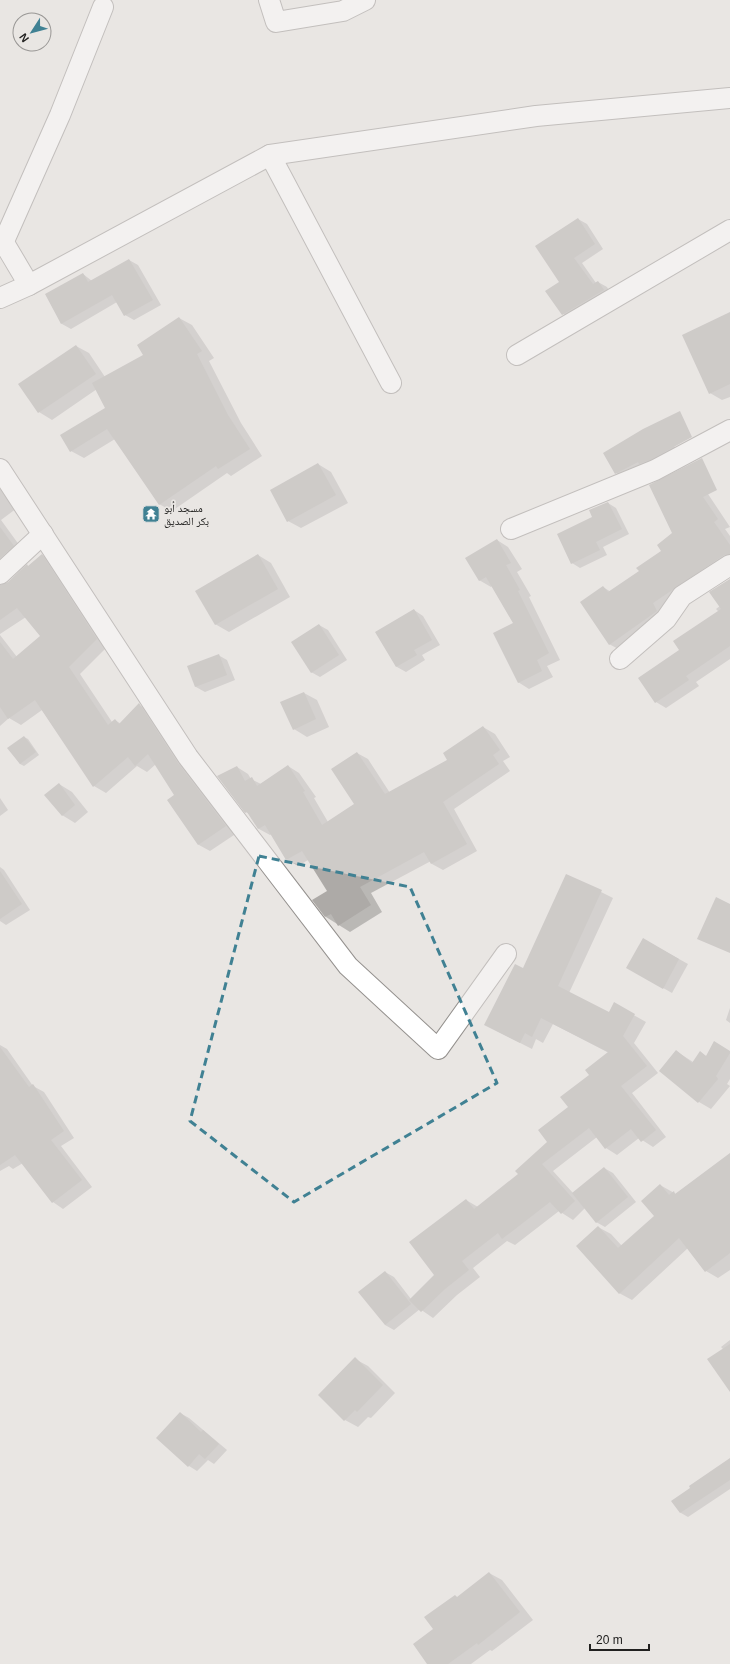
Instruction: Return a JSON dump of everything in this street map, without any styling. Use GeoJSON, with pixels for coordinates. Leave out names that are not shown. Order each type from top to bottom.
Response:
{"type":"FeatureCollection","features":[{"type":"Feature","properties":{"kind":"street"},"geometry":{"type":"LineString","coordinates":[[269,0],[276,22],[343,11],[365,0]]}},
{"type":"Feature","properties":{"kind":"street"},"geometry":{"type":"LineString","coordinates":[[29,285],[2,238],[60,115],[103,7]]}},
{"type":"Feature","properties":{"kind":"street"},"geometry":{"type":"LineString","coordinates":[[0,298],[29,285],[270,155],[536,116],[730,98]]}},
{"type":"Feature","properties":{"kind":"street"},"geometry":{"type":"LineString","coordinates":[[270,155],[391,383]]}},
{"type":"Feature","properties":{"kind":"street"},"geometry":{"type":"LineString","coordinates":[[517,355],[730,230]]}},
{"type":"Feature","properties":{"kind":"street"},"geometry":{"type":"LineString","coordinates":[[511,529],[655,470],[730,430]]}},
{"type":"Feature","properties":{"kind":"street"},"geometry":{"type":"LineString","coordinates":[[0,469],[188,757],[348,966],[438,1049],[506,954]]}},
{"type":"Feature","properties":{"kind":"street"},"geometry":{"type":"LineString","coordinates":[[0,574],[42,534]]}},
{"type":"Feature","properties":{"kind":"street"},"geometry":{"type":"LineString","coordinates":[[620,659],[666,619],[682,596],[730,564]]}},
{"type":"Feature","properties":{"kind":"highlighted area"},"geometry":{"type":"Polygon","coordinates":[[[259,856],[410,887],[497,1083],[294,1202],[190,1121],[259,856]]]}},
{"type":"Feature","properties":{"kind":"building"},"geometry":{"type":"Polygon","coordinates":[[[578,218],[595,244],[574,258],[593,284],[598,281],[604,290],[562,315],[545,291],[559,282],[535,246],[578,218]]]}},
{"type":"Feature","properties":{"kind":"building"},"geometry":{"type":"Polygon","coordinates":[[[129,259],[153,300],[124,316],[112,295],[61,324],[45,294],[83,273],[88,282],[129,259]]]}},
{"type":"Feature","properties":{"kind":"building"},"geometry":{"type":"Polygon","coordinates":[[[730,312],[730,384],[709,394],[682,335],[730,312]]]}},
{"type":"Feature","properties":{"kind":"building"},"geometry":{"type":"Polygon","coordinates":[[[179,317],[202,351],[197,354],[228,415],[250,449],[218,469],[216,466],[159,505],[107,429],[70,452],[60,435],[105,408],[92,383],[143,355],[137,345],[179,317]]]}},
{"type":"Feature","properties":{"kind":"building"},"geometry":{"type":"Polygon","coordinates":[[[76,345],[96,374],[38,413],[18,384],[76,345]]]}},
{"type":"Feature","properties":{"kind":"building"},"geometry":{"type":"Polygon","coordinates":[[[680,411],[692,437],[650,460],[639,464],[638,462],[615,474],[603,453],[643,429],[680,411]]]}},
{"type":"Feature","properties":{"kind":"building"},"geometry":{"type":"Polygon","coordinates":[[[702,458],[717,490],[703,497],[718,519],[714,522],[730,545],[730,554],[724,555],[653,603],[657,611],[609,645],[580,602],[603,586],[608,592],[639,571],[636,568],[661,551],[657,545],[672,533],[649,485],[702,458]]]}},
{"type":"Feature","properties":{"kind":"building"},"geometry":{"type":"Polygon","coordinates":[[[318,463],[336,495],[287,522],[270,490],[318,463]]]}},
{"type":"Feature","properties":{"kind":"building"},"geometry":{"type":"Polygon","coordinates":[[[608,502],[622,529],[596,542],[600,550],[571,564],[557,534],[592,517],[589,510],[608,502]]]}},
{"type":"Feature","properties":{"kind":"building"},"geometry":{"type":"Polygon","coordinates":[[[0,527],[14,546],[0,558],[0,527]]]}},
{"type":"Feature","properties":{"kind":"building"},"geometry":{"type":"Polygon","coordinates":[[[497,539],[511,563],[506,565],[520,590],[518,591],[549,653],[537,660],[542,671],[518,683],[493,633],[513,623],[486,577],[479,581],[465,558],[497,539]]]}},
{"type":"Feature","properties":{"kind":"building"},"geometry":{"type":"Polygon","coordinates":[[[42,554],[97,639],[69,667],[108,725],[115,719],[119,724],[139,703],[178,763],[226,826],[198,845],[167,800],[174,795],[148,754],[135,766],[128,757],[93,787],[35,700],[8,719],[0,707],[0,642],[13,659],[40,636],[17,608],[0,620],[0,585],[8,582],[27,564],[28,566],[42,554]]]}},
{"type":"Feature","properties":{"kind":"building"},"geometry":{"type":"Polygon","coordinates":[[[258,554],[278,589],[215,625],[195,591],[258,554]]]}},
{"type":"Feature","properties":{"kind":"building"},"geometry":{"type":"Polygon","coordinates":[[[730,579],[730,646],[686,676],[689,680],[655,703],[638,678],[679,650],[673,641],[721,609],[709,592],[730,579]]]}},
{"type":"Feature","properties":{"kind":"building"},"geometry":{"type":"Polygon","coordinates":[[[414,609],[432,640],[414,650],[417,655],[396,667],[375,632],[414,609]]]}},
{"type":"Feature","properties":{"kind":"building"},"geometry":{"type":"Polygon","coordinates":[[[319,624],[339,655],[311,673],[291,642],[319,624]]]}},
{"type":"Feature","properties":{"kind":"building"},"geometry":{"type":"Polygon","coordinates":[[[219,654],[227,675],[195,687],[187,666],[219,654]]]}},
{"type":"Feature","properties":{"kind":"building"},"geometry":{"type":"Polygon","coordinates":[[[304,692],[316,719],[293,730],[280,702],[304,692]]]}},
{"type":"Feature","properties":{"kind":"building"},"geometry":{"type":"Polygon","coordinates":[[[483,726],[500,750],[493,755],[499,764],[443,802],[467,844],[431,864],[424,852],[360,887],[371,905],[338,926],[331,914],[325,917],[312,900],[327,891],[302,851],[286,860],[265,825],[258,829],[247,812],[245,813],[217,776],[237,766],[245,781],[252,777],[257,786],[288,765],[305,791],[303,792],[322,825],[354,804],[331,769],[357,752],[385,794],[447,760],[443,753],[483,726]]]}},
{"type":"Feature","properties":{"kind":"building"},"geometry":{"type":"Polygon","coordinates":[[[24,736],[36,752],[20,764],[7,748],[24,736]]]}},
{"type":"Feature","properties":{"kind":"building"},"geometry":{"type":"Polygon","coordinates":[[[59,783],[75,805],[62,816],[44,795],[59,783]]]}},
{"type":"Feature","properties":{"kind":"building"},"geometry":{"type":"Polygon","coordinates":[[[0,871],[22,904],[0,919],[0,871]]]}},
{"type":"Feature","properties":{"kind":"building"},"geometry":{"type":"Polygon","coordinates":[[[566,874],[602,890],[558,986],[609,1012],[614,1002],[635,1014],[623,1036],[647,1066],[621,1086],[656,1130],[641,1142],[631,1129],[605,1149],[589,1128],[542,1164],[575,1201],[561,1214],[550,1202],[502,1239],[498,1233],[462,1261],[469,1270],[445,1289],[421,1312],[409,1300],[434,1275],[409,1242],[466,1199],[474,1209],[518,1174],[515,1171],[547,1142],[538,1130],[568,1107],[560,1097],[589,1075],[585,1070],[608,1052],[541,1018],[532,1037],[525,1033],[520,1043],[484,1025],[515,964],[523,968],[566,874]]]}},
{"type":"Feature","properties":{"kind":"building"},"geometry":{"type":"Polygon","coordinates":[[[716,897],[730,904],[730,953],[697,939],[716,897]]]}},
{"type":"Feature","properties":{"kind":"building"},"geometry":{"type":"Polygon","coordinates":[[[643,938],[679,959],[663,989],[626,968],[643,938]]]}},
{"type":"Feature","properties":{"kind":"building"},"geometry":{"type":"Polygon","coordinates":[[[714,1041],[730,1051],[730,1053],[716,1076],[718,1079],[698,1103],[659,1071],[676,1050],[692,1063],[700,1051],[706,1056],[714,1041]]]}},
{"type":"Feature","properties":{"kind":"building"},"geometry":{"type":"Polygon","coordinates":[[[0,1047],[29,1087],[33,1084],[64,1131],[51,1140],[82,1180],[52,1203],[15,1155],[0,1165],[0,1047]]]}},
{"type":"Feature","properties":{"kind":"building"},"geometry":{"type":"Polygon","coordinates":[[[730,1153],[730,1253],[705,1272],[679,1238],[619,1294],[576,1246],[598,1226],[618,1248],[654,1216],[641,1201],[660,1184],[669,1195],[674,1191],[675,1194],[730,1153]]]}},
{"type":"Feature","properties":{"kind":"building"},"geometry":{"type":"Polygon","coordinates":[[[604,1167],[628,1197],[596,1223],[572,1193],[604,1167]]]}},
{"type":"Feature","properties":{"kind":"building"},"geometry":{"type":"Polygon","coordinates":[[[385,1271],[411,1304],[385,1325],[358,1292],[385,1271]]]}},
{"type":"Feature","properties":{"kind":"building"},"geometry":{"type":"Polygon","coordinates":[[[730,1344],[730,1392],[707,1359],[730,1344]]]}},
{"type":"Feature","properties":{"kind":"building"},"geometry":{"type":"Polygon","coordinates":[[[355,1357],[383,1385],[357,1412],[355,1410],[344,1421],[318,1395],[355,1357]]]}},
{"type":"Feature","properties":{"kind":"building"},"geometry":{"type":"Polygon","coordinates":[[[180,1412],[201,1432],[203,1430],[219,1444],[205,1459],[199,1454],[188,1467],[156,1438],[180,1412]]]}},
{"type":"Feature","properties":{"kind":"building"},"geometry":{"type":"Polygon","coordinates":[[[730,1458],[730,1480],[680,1513],[671,1501],[690,1488],[689,1486],[730,1458]]]}},
{"type":"Feature","properties":{"kind":"building"},"geometry":{"type":"Polygon","coordinates":[[[489,1572],[520,1612],[478,1645],[477,1643],[448,1664],[427,1664],[413,1644],[433,1629],[424,1617],[455,1595],[457,1597],[489,1572]]]}},
{"type":"Feature","properties":{"kind":"place","name":"مسجد أبو بكر الصديق"},"geometry":{"type":"Point","coordinates":[151,514]}}]}
